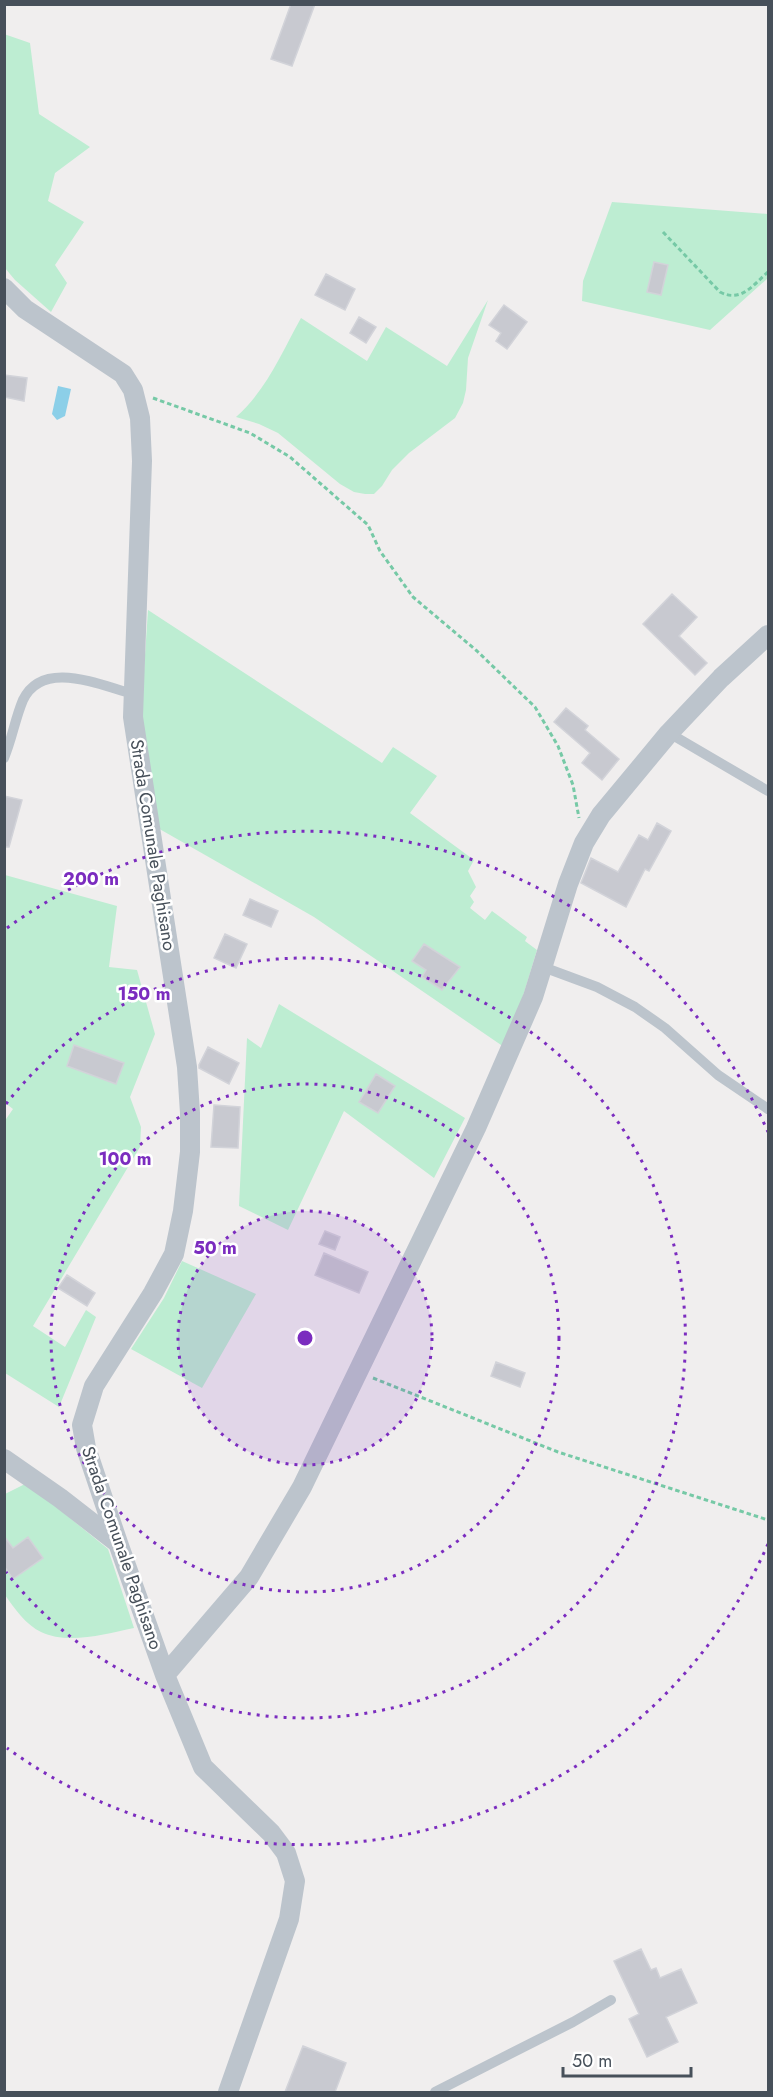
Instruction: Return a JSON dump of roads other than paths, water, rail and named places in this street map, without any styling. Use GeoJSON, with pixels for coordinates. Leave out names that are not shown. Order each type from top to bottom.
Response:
{"type":"FeatureCollection","features":[{"type":"Feature","properties":{"kind":"street","name":"Strada Comunale Paghisano"},"geometry":{"type":"LineString","coordinates":[[4,288],[25,309],[123,374],[133,390],[140,418],[142,461],[133,717],[187,1066],[190,1152],[183,1210],[174,1254],[153,1293],[94,1386],[82,1425],[86,1448],[118,1543],[165,1675],[203,1767],[271,1833],[286,1853],[295,1881],[289,1919],[228,2092]]}},
{"type":"Feature","properties":{"kind":"street"},"geometry":{"type":"LineString","coordinates":[[165,1675],[249,1577],[302,1487],[476,1128],[533,997],[568,884],[584,843],[601,814],[669,733],[721,678],[768,634]]}},
{"type":"Feature","properties":{"kind":"street"},"geometry":{"type":"LineString","coordinates":[[4,1459],[60,1498],[118,1543]]}},
{"type":"Feature","properties":{"kind":"lane"},"geometry":{"type":"LineString","coordinates":[[4,758],[25,697],[40,681],[53,677],[72,678],[134,694]]}},
{"type":"Feature","properties":{"kind":"lane"},"geometry":{"type":"LineString","coordinates":[[669,733],[768,791]]}},
{"type":"Feature","properties":{"kind":"lane"},"geometry":{"type":"LineString","coordinates":[[543,967],[597,987],[635,1007],[665,1028],[718,1076],[768,1108]]}},
{"type":"Feature","properties":{"kind":"lane"},"geometry":{"type":"LineString","coordinates":[[435,2092],[573,2022],[611,2000]]}},
{"type":"Feature","properties":{"kind":"water"},"geometry":{"type":"Polygon","coordinates":[[[58,386],[71,389],[65,416],[57,420],[52,414],[58,386]]]}}]}
